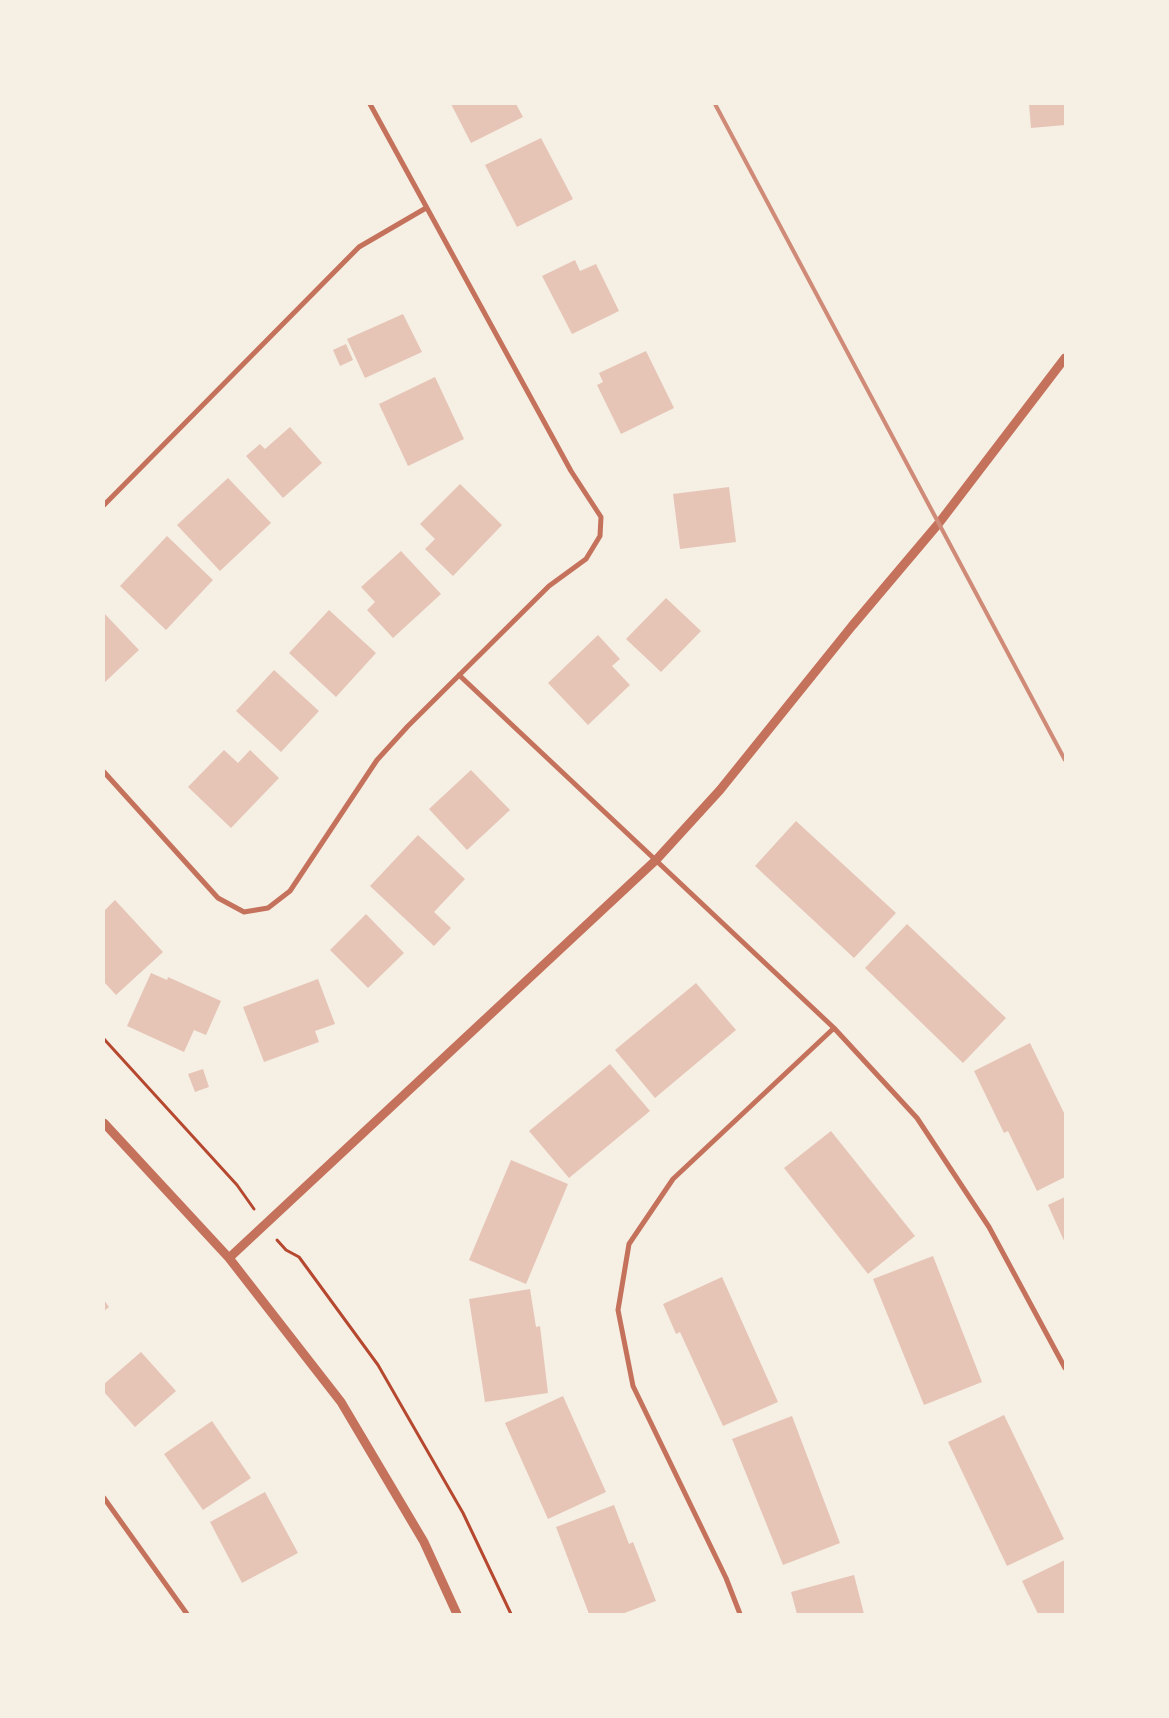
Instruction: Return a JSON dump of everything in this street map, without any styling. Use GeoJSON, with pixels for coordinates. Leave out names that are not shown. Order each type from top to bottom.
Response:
{"type":"FeatureCollection","features":[{"type":"Feature","properties":{"kind":"street"},"geometry":{"type":"LineString","coordinates":[[104,772],[218,898],[244,912],[268,908],[290,891],[377,760],[549,586],[586,559],[600,536],[601,517],[571,471],[370,104]]}},
{"type":"Feature","properties":{"kind":"street"},"geometry":{"type":"LineString","coordinates":[[104,505],[359,247],[426,208]]}},
{"type":"Feature","properties":{"kind":"street"},"geometry":{"type":"LineString","coordinates":[[229,1258],[657,859],[720,790],[852,626],[939,523],[1065,358]]}},
{"type":"Feature","properties":{"kind":"street"},"geometry":{"type":"LineString","coordinates":[[459,675],[657,859],[834,1028],[917,1118],[989,1226],[1065,1368]]}},
{"type":"Feature","properties":{"kind":"street"},"geometry":{"type":"LineString","coordinates":[[740,1614],[726,1578],[633,1386],[618,1310],[629,1244],[673,1178],[834,1028]]}},
{"type":"Feature","properties":{"kind":"street"},"geometry":{"type":"LineString","coordinates":[[104,1124],[229,1258],[342,1402],[424,1542],[456,1614]]}},
{"type":"Feature","properties":{"kind":"street"},"geometry":{"type":"LineString","coordinates":[[104,1498],[187,1614]]}},
{"type":"Feature","properties":{"kind":"path"},"geometry":{"type":"LineString","coordinates":[[104,1039],[237,1185],[245,1197]]}},
{"type":"Feature","properties":{"kind":"path"},"geometry":{"type":"LineString","coordinates":[[286,1250],[299,1257],[378,1365],[463,1513],[511,1614]]}},
{"type":"Feature","properties":{"kind":"building"},"geometry":{"type":"Polygon","coordinates":[[[451,104],[516,104],[523,117],[471,143],[451,104]]]}},
{"type":"Feature","properties":{"kind":"building"},"geometry":{"type":"Polygon","coordinates":[[[1029,104],[1065,104],[1065,125],[1031,128],[1029,104]]]}},
{"type":"Feature","properties":{"kind":"building"},"geometry":{"type":"Polygon","coordinates":[[[541,138],[573,199],[517,227],[485,165],[541,138]]]}},
{"type":"Feature","properties":{"kind":"building"},"geometry":{"type":"Polygon","coordinates":[[[575,260],[580,271],[596,264],[619,311],[572,334],[542,276],[575,260]]]}},
{"type":"Feature","properties":{"kind":"building"},"geometry":{"type":"Polygon","coordinates":[[[403,314],[422,352],[365,378],[347,339],[403,314]]]}},
{"type":"Feature","properties":{"kind":"building"},"geometry":{"type":"Polygon","coordinates":[[[346,344],[353,360],[340,366],[333,350],[346,344]]]}},
{"type":"Feature","properties":{"kind":"building"},"geometry":{"type":"Polygon","coordinates":[[[646,351],[674,408],[621,434],[597,385],[603,382],[599,373],[646,351]]]}},
{"type":"Feature","properties":{"kind":"building"},"geometry":{"type":"Polygon","coordinates":[[[435,377],[464,439],[408,466],[379,404],[435,377]]]}},
{"type":"Feature","properties":{"kind":"building"},"geometry":{"type":"Polygon","coordinates":[[[290,427],[322,463],[283,498],[246,456],[260,444],[265,449],[290,427]]]}},
{"type":"Feature","properties":{"kind":"building"},"geometry":{"type":"Polygon","coordinates":[[[228,478],[271,523],[220,571],[177,525],[228,478]]]}},
{"type":"Feature","properties":{"kind":"building"},"geometry":{"type":"Polygon","coordinates":[[[460,484],[502,525],[453,576],[425,549],[435,539],[420,524],[460,484]]]}},
{"type":"Feature","properties":{"kind":"building"},"geometry":{"type":"Polygon","coordinates":[[[729,487],[736,542],[680,549],[673,494],[729,487]]]}},
{"type":"Feature","properties":{"kind":"building"},"geometry":{"type":"Polygon","coordinates":[[[167,536],[213,580],[166,630],[120,586],[167,536]]]}},
{"type":"Feature","properties":{"kind":"building"},"geometry":{"type":"Polygon","coordinates":[[[401,551],[441,594],[393,638],[367,610],[375,602],[361,587],[401,551]]]}},
{"type":"Feature","properties":{"kind":"building"},"geometry":{"type":"Polygon","coordinates":[[[666,598],[701,631],[661,672],[626,639],[666,598]]]}},
{"type":"Feature","properties":{"kind":"building"},"geometry":{"type":"Polygon","coordinates":[[[329,610],[376,653],[336,697],[289,653],[329,610]]]}},
{"type":"Feature","properties":{"kind":"building"},"geometry":{"type":"Polygon","coordinates":[[[104,613],[139,650],[104,683],[104,613]]]}},
{"type":"Feature","properties":{"kind":"building"},"geometry":{"type":"Polygon","coordinates":[[[598,635],[620,659],[612,666],[630,685],[588,725],[548,683],[598,635]]]}},
{"type":"Feature","properties":{"kind":"building"},"geometry":{"type":"Polygon","coordinates":[[[274,670],[319,711],[281,752],[236,711],[274,670]]]}},
{"type":"Feature","properties":{"kind":"building"},"geometry":{"type":"Polygon","coordinates":[[[224,750],[238,763],[250,750],[279,778],[231,828],[188,787],[224,750]]]}},
{"type":"Feature","properties":{"kind":"building"},"geometry":{"type":"Polygon","coordinates":[[[471,770],[510,810],[467,850],[429,809],[471,770]]]}},
{"type":"Feature","properties":{"kind":"building"},"geometry":{"type":"Polygon","coordinates":[[[796,821],[896,913],[854,958],[755,866],[796,821]]]}},
{"type":"Feature","properties":{"kind":"building"},"geometry":{"type":"Polygon","coordinates":[[[418,835],[465,879],[434,912],[451,928],[434,946],[370,886],[418,835]]]}},
{"type":"Feature","properties":{"kind":"building"},"geometry":{"type":"Polygon","coordinates":[[[115,900],[163,952],[116,995],[104,982],[104,911],[115,900]]]}},
{"type":"Feature","properties":{"kind":"building"},"geometry":{"type":"Polygon","coordinates":[[[366,914],[404,953],[368,988],[330,950],[366,914]]]}},
{"type":"Feature","properties":{"kind":"building"},"geometry":{"type":"Polygon","coordinates":[[[907,924],[1006,1018],[963,1063],[865,968],[907,924]]]}},
{"type":"Feature","properties":{"kind":"building"},"geometry":{"type":"Polygon","coordinates":[[[151,973],[167,980],[168,977],[221,1001],[206,1035],[194,1030],[184,1052],[127,1026],[151,973]]]}},
{"type":"Feature","properties":{"kind":"building"},"geometry":{"type":"Polygon","coordinates":[[[318,979],[335,1024],[315,1031],[319,1042],[264,1062],[243,1007],[318,979]]]}},
{"type":"Feature","properties":{"kind":"building"},"geometry":{"type":"Polygon","coordinates":[[[696,983],[736,1030],[655,1098],[615,1050],[696,983]]]}},
{"type":"Feature","properties":{"kind":"building"},"geometry":{"type":"Polygon","coordinates":[[[1030,1043],[1065,1115],[1065,1177],[1037,1191],[1008,1131],[1004,1133],[974,1071],[1030,1043]]]}},
{"type":"Feature","properties":{"kind":"building"},"geometry":{"type":"Polygon","coordinates":[[[610,1064],[650,1111],[569,1178],[529,1131],[610,1064]]]}},
{"type":"Feature","properties":{"kind":"building"},"geometry":{"type":"Polygon","coordinates":[[[203,1069],[209,1087],[195,1092],[188,1074],[203,1069]]]}},
{"type":"Feature","properties":{"kind":"building"},"geometry":{"type":"Polygon","coordinates":[[[831,1131],[915,1236],[868,1274],[784,1168],[831,1131]]]}},
{"type":"Feature","properties":{"kind":"building"},"geometry":{"type":"Polygon","coordinates":[[[511,1160],[568,1184],[526,1284],[469,1260],[511,1160]]]}},
{"type":"Feature","properties":{"kind":"building"},"geometry":{"type":"Polygon","coordinates":[[[1065,1197],[1065,1243],[1048,1205],[1065,1197]]]}},
{"type":"Feature","properties":{"kind":"building"},"geometry":{"type":"Polygon","coordinates":[[[933,1256],[982,1382],[924,1405],[873,1279],[933,1256]]]}},
{"type":"Feature","properties":{"kind":"building"},"geometry":{"type":"Polygon","coordinates":[[[722,1277],[778,1402],[723,1426],[680,1332],[676,1334],[663,1304],[722,1277]]]}},
{"type":"Feature","properties":{"kind":"building"},"geometry":{"type":"Polygon","coordinates":[[[530,1289],[536,1327],[540,1326],[548,1393],[485,1402],[469,1299],[530,1289]]]}},
{"type":"Feature","properties":{"kind":"building"},"geometry":{"type":"Polygon","coordinates":[[[104,1300],[109,1307],[104,1311],[104,1300]]]}},
{"type":"Feature","properties":{"kind":"building"},"geometry":{"type":"Polygon","coordinates":[[[141,1352],[176,1391],[135,1427],[104,1392],[104,1384],[141,1352]]]}},
{"type":"Feature","properties":{"kind":"building"},"geometry":{"type":"Polygon","coordinates":[[[563,1396],[606,1492],[548,1519],[505,1423],[563,1396]]]}},
{"type":"Feature","properties":{"kind":"building"},"geometry":{"type":"Polygon","coordinates":[[[1004,1415],[1064,1539],[1007,1566],[948,1442],[1004,1415]]]}},
{"type":"Feature","properties":{"kind":"building"},"geometry":{"type":"Polygon","coordinates":[[[792,1416],[840,1543],[783,1565],[732,1439],[792,1416]]]}},
{"type":"Feature","properties":{"kind":"building"},"geometry":{"type":"Polygon","coordinates":[[[212,1421],[251,1478],[203,1510],[164,1454],[212,1421]]]}},
{"type":"Feature","properties":{"kind":"building"},"geometry":{"type":"Polygon","coordinates":[[[265,1492],[298,1553],[242,1583],[210,1522],[265,1492]]]}},
{"type":"Feature","properties":{"kind":"building"},"geometry":{"type":"Polygon","coordinates":[[[614,1505],[629,1544],[633,1542],[656,1601],[622,1614],[589,1614],[556,1527],[614,1505]]]}},
{"type":"Feature","properties":{"kind":"building"},"geometry":{"type":"Polygon","coordinates":[[[1065,1560],[1065,1614],[1038,1614],[1022,1581],[1065,1560]]]}},
{"type":"Feature","properties":{"kind":"building"},"geometry":{"type":"Polygon","coordinates":[[[854,1575],[864,1614],[797,1614],[791,1592],[854,1575]]]}},
{"type":"Feature","properties":{"kind":"railway"},"geometry":{"type":"LineString","coordinates":[[715,104],[1065,760]]}}]}
